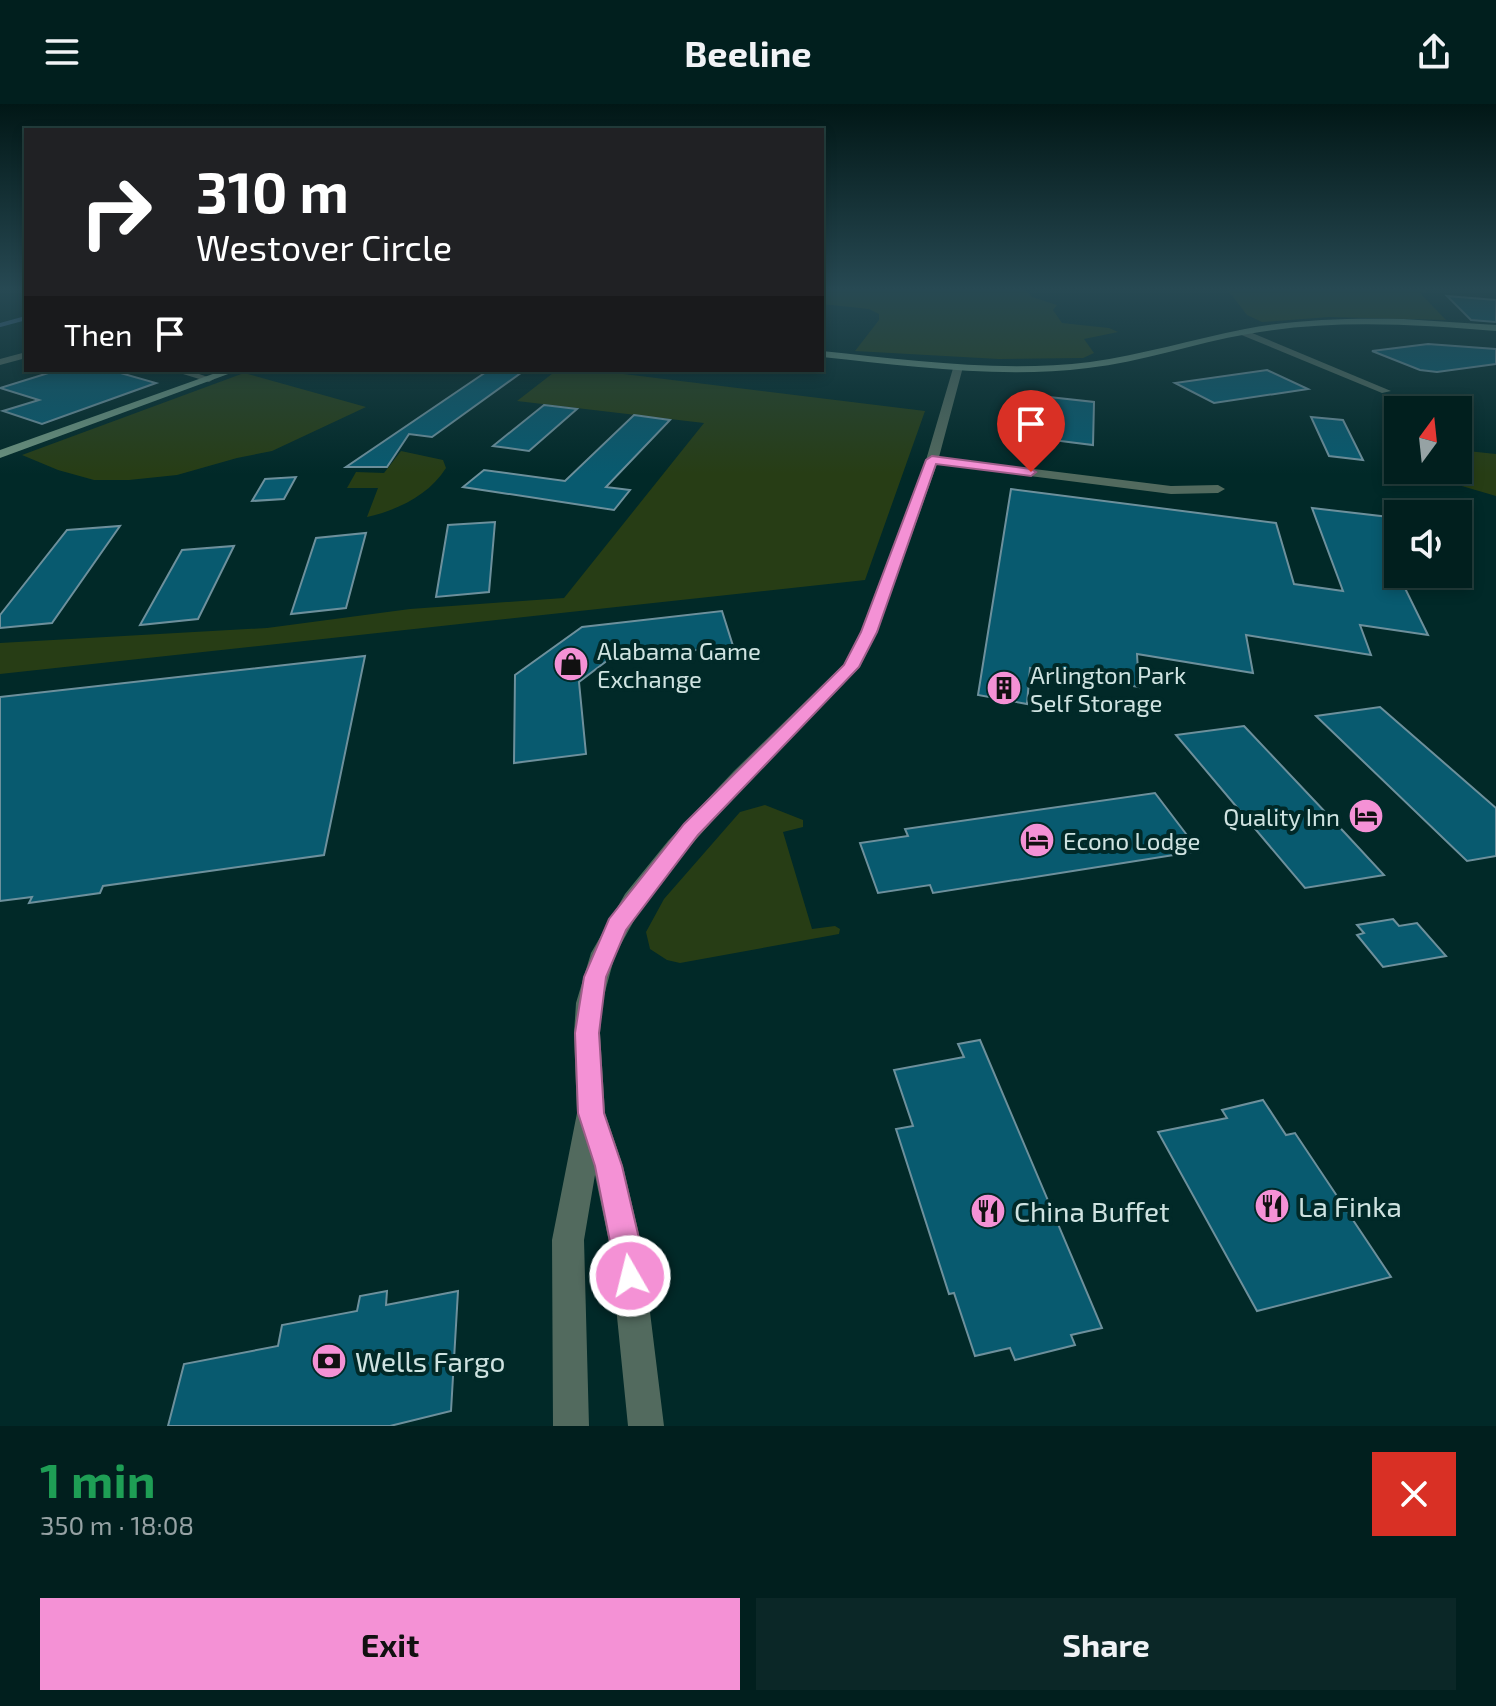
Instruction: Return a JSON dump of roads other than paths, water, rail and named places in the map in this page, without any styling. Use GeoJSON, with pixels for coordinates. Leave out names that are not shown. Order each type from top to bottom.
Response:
{"type":"FeatureCollection","features":[{"type":"Feature","properties":{"kind":"street"},"geometry":{"type":"LineString","coordinates":[[824,354],[958,367],[1087,365],[1154,351]]}},
{"type":"Feature","properties":{"kind":"street"},"geometry":{"type":"LineString","coordinates":[[1288,351],[1386,391]]}},
{"type":"Feature","properties":{"kind":"street"},"geometry":{"type":"LineString","coordinates":[[0,362],[24,356]]}},
{"type":"Feature","properties":{"kind":"street"},"geometry":{"type":"LineString","coordinates":[[571,1426],[568,1240],[591,1113],[587,1033],[589,1003],[603,953],[617,925],[685,836],[851,667],[869,632],[932,460],[958,367]]}},
{"type":"Feature","properties":{"kind":"street"},"geometry":{"type":"LineString","coordinates":[[183,372],[209,379]]}},
{"type":"Feature","properties":{"kind":"street"},"geometry":{"type":"LineString","coordinates":[[0,454],[228,372]]}},
{"type":"Feature","properties":{"kind":"street"},"geometry":{"type":"LineString","coordinates":[[932,460],[1171,490],[1218,489]]}},
{"type":"Feature","properties":{"kind":"street"},"geometry":{"type":"LineString","coordinates":[[591,1113],[608,1166],[626,1247],[646,1426]]}},
{"type":"Feature","properties":{"kind":"place","name":"Alabama Game Exchange"},"geometry":{"type":"Point","coordinates":[571,664]}},
{"type":"Feature","properties":{"kind":"place","name":"Arlington Park Self Storage"},"geometry":{"type":"Point","coordinates":[1004,688]}},
{"type":"Feature","properties":{"kind":"place","name":"Quality Inn"},"geometry":{"type":"Point","coordinates":[1366,816]}},
{"type":"Feature","properties":{"kind":"place","name":"Econo Lodge"},"geometry":{"type":"Point","coordinates":[1037,840]}},
{"type":"Feature","properties":{"kind":"place","name":"La Finka"},"geometry":{"type":"Point","coordinates":[1272,1206]}},
{"type":"Feature","properties":{"kind":"place","name":"China Buffet"},"geometry":{"type":"Point","coordinates":[988,1211]}},
{"type":"Feature","properties":{"kind":"place","name":"Wells Fargo"},"geometry":{"type":"Point","coordinates":[329,1361]}}]}
